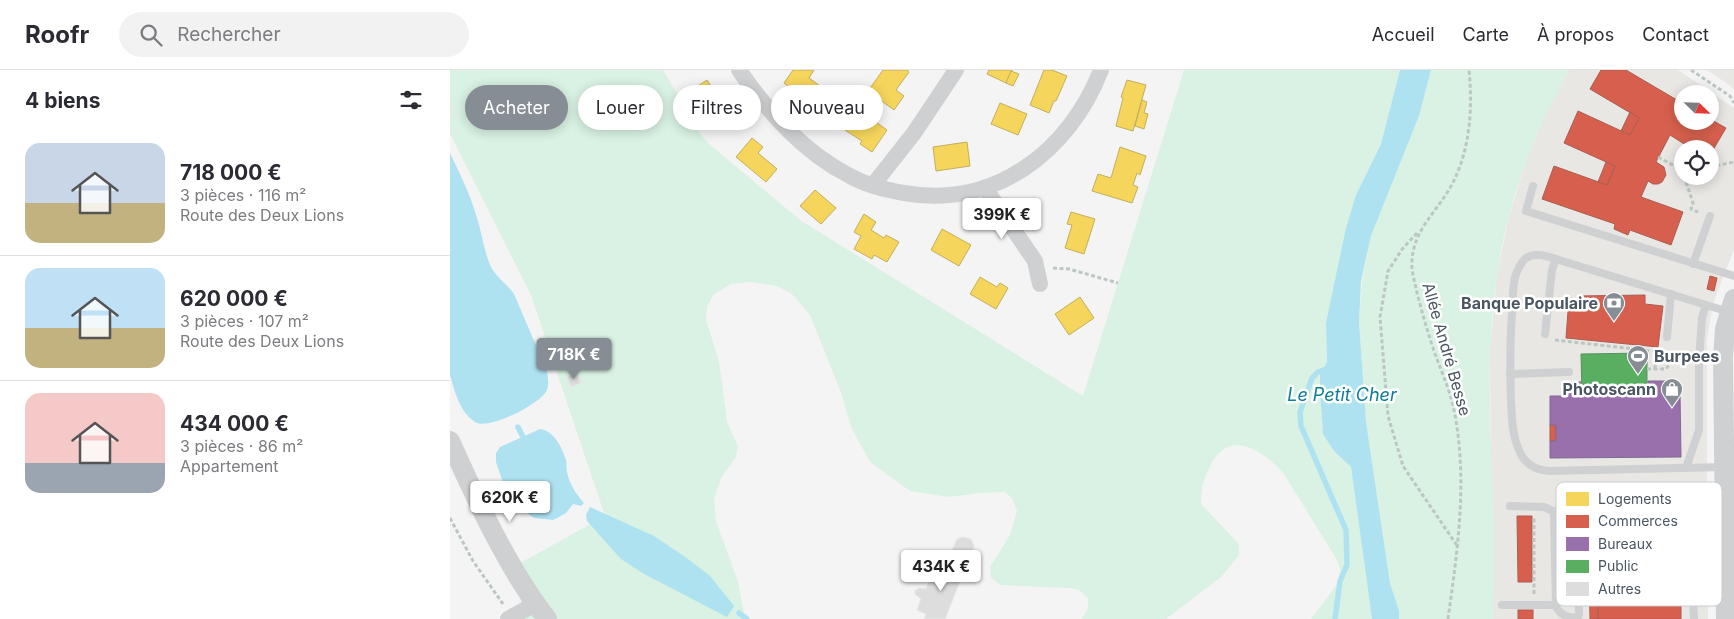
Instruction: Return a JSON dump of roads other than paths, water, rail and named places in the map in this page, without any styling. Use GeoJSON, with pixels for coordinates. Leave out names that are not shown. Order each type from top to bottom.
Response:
{"type":"FeatureCollection","features":[{"type":"Feature","properties":{"kind":"street"},"geometry":{"type":"LineString","coordinates":[[739,70],[757,96],[792,134],[834,166],[851,177],[872,185],[915,195],[958,194],[985,188],[1025,168],[1050,149],[1078,117],[1102,70]]}},
{"type":"Feature","properties":{"kind":"street"},"geometry":{"type":"LineString","coordinates":[[872,185],[919,126],[956,70]]}},
{"type":"Feature","properties":{"kind":"street"},"geometry":{"type":"LineString","coordinates":[[985,188],[1035,261],[1040,278]]}},
{"type":"Feature","properties":{"kind":"street"},"geometry":{"type":"LineString","coordinates":[[1726,619],[1723,359],[1725,329],[1732,305]]}},
{"type":"Feature","properties":{"kind":"street"},"geometry":{"type":"LineString","coordinates":[[450,440],[508,558],[541,611],[510,618]]}},
{"type":"Feature","properties":{"kind":"lane"},"geometry":{"type":"LineString","coordinates":[[1533,186],[1526,211],[1734,276]]}},
{"type":"Feature","properties":{"kind":"lane"},"geometry":{"type":"LineString","coordinates":[[1693,264],[1710,216]]}},
{"type":"Feature","properties":{"kind":"lane"},"geometry":{"type":"LineString","coordinates":[[1724,467],[1552,471],[1536,468],[1525,461],[1515,440],[1512,426],[1511,326],[1516,274],[1522,263],[1530,256],[1536,255],[1556,259],[1706,305],[1732,305]]}},
{"type":"Feature","properties":{"kind":"lane"},"geometry":{"type":"LineString","coordinates":[[1548,336],[1552,270],[1556,259]]}},
{"type":"Feature","properties":{"kind":"lane"},"geometry":{"type":"LineString","coordinates":[[1667,337],[1671,294]]}},
{"type":"Feature","properties":{"kind":"lane"},"geometry":{"type":"LineString","coordinates":[[1686,468],[1699,430],[1699,356],[1702,318],[1706,305]]}},
{"type":"Feature","properties":{"kind":"lane"},"geometry":{"type":"LineString","coordinates":[[1510,374],[1569,372]]}},
{"type":"Feature","properties":{"kind":"lane"},"geometry":{"type":"LineString","coordinates":[[1502,605],[1556,605],[1555,512],[1548,507],[1510,506]]}},
{"type":"Feature","properties":{"kind":"lane"},"geometry":{"type":"LineString","coordinates":[[1722,586],[1726,586]]}},
{"type":"Feature","properties":{"kind":"lane"},"geometry":{"type":"LineString","coordinates":[[1556,606],[1557,609],[1567,617],[1578,617],[1579,606]]}},
{"type":"Feature","properties":{"kind":"lane"},"geometry":{"type":"LineString","coordinates":[[1694,606],[1694,619]]}},
{"type":"Feature","properties":{"kind":"water","name":"Le Petit Cher"},"geometry":{"type":"Polygon","coordinates":[[[1400,70],[1431,70],[1419,116],[1371,236],[1361,281],[1359,322],[1366,422],[1390,583],[1399,611],[1399,619],[1372,619],[1351,467],[1334,451],[1323,434],[1320,375],[1327,362],[1326,323],[1346,228],[1356,195],[1381,144],[1400,70]]]}},
{"type":"Feature","properties":{"kind":"water"},"geometry":{"type":"Polygon","coordinates":[[[450,153],[472,202],[491,267],[514,294],[547,371],[548,388],[543,396],[525,409],[490,423],[481,424],[475,422],[465,412],[458,401],[450,375],[450,153]]]}},
{"type":"Feature","properties":{"kind":"water"},"geometry":{"type":"Polygon","coordinates":[[[540,429],[553,436],[560,445],[566,460],[569,480],[584,503],[581,506],[573,504],[566,513],[553,520],[534,518],[514,504],[507,494],[496,462],[496,453],[500,447],[540,429]]]}},
{"type":"Feature","properties":{"kind":"water"},"geometry":{"type":"Polygon","coordinates":[[[590,507],[654,536],[710,576],[734,606],[727,617],[644,574],[621,559],[587,521],[586,515],[590,507]]]}},
{"type":"Feature","properties":{"kind":"waterway"},"geometry":{"type":"LineString","coordinates":[[1329,368],[1318,372],[1312,378],[1300,412],[1301,426],[1346,530],[1347,565],[1340,581],[1335,619]]}},
{"type":"Feature","properties":{"kind":"waterway"},"geometry":{"type":"LineString","coordinates":[[518,427],[525,441]]}},
{"type":"Feature","properties":{"kind":"waterway"},"geometry":{"type":"LineString","coordinates":[[739,613],[747,619]]}},
{"type":"Feature","properties":{"kind":"place","name":"Banque Populaire"},"geometry":{"type":"Point","coordinates":[1614,322]}},
{"type":"Feature","properties":{"kind":"place","name":"Burpees"},"geometry":{"type":"Point","coordinates":[1638,375]}},
{"type":"Feature","properties":{"kind":"place","name":"Photoscann"},"geometry":{"type":"Point","coordinates":[1672,408]}}]}
